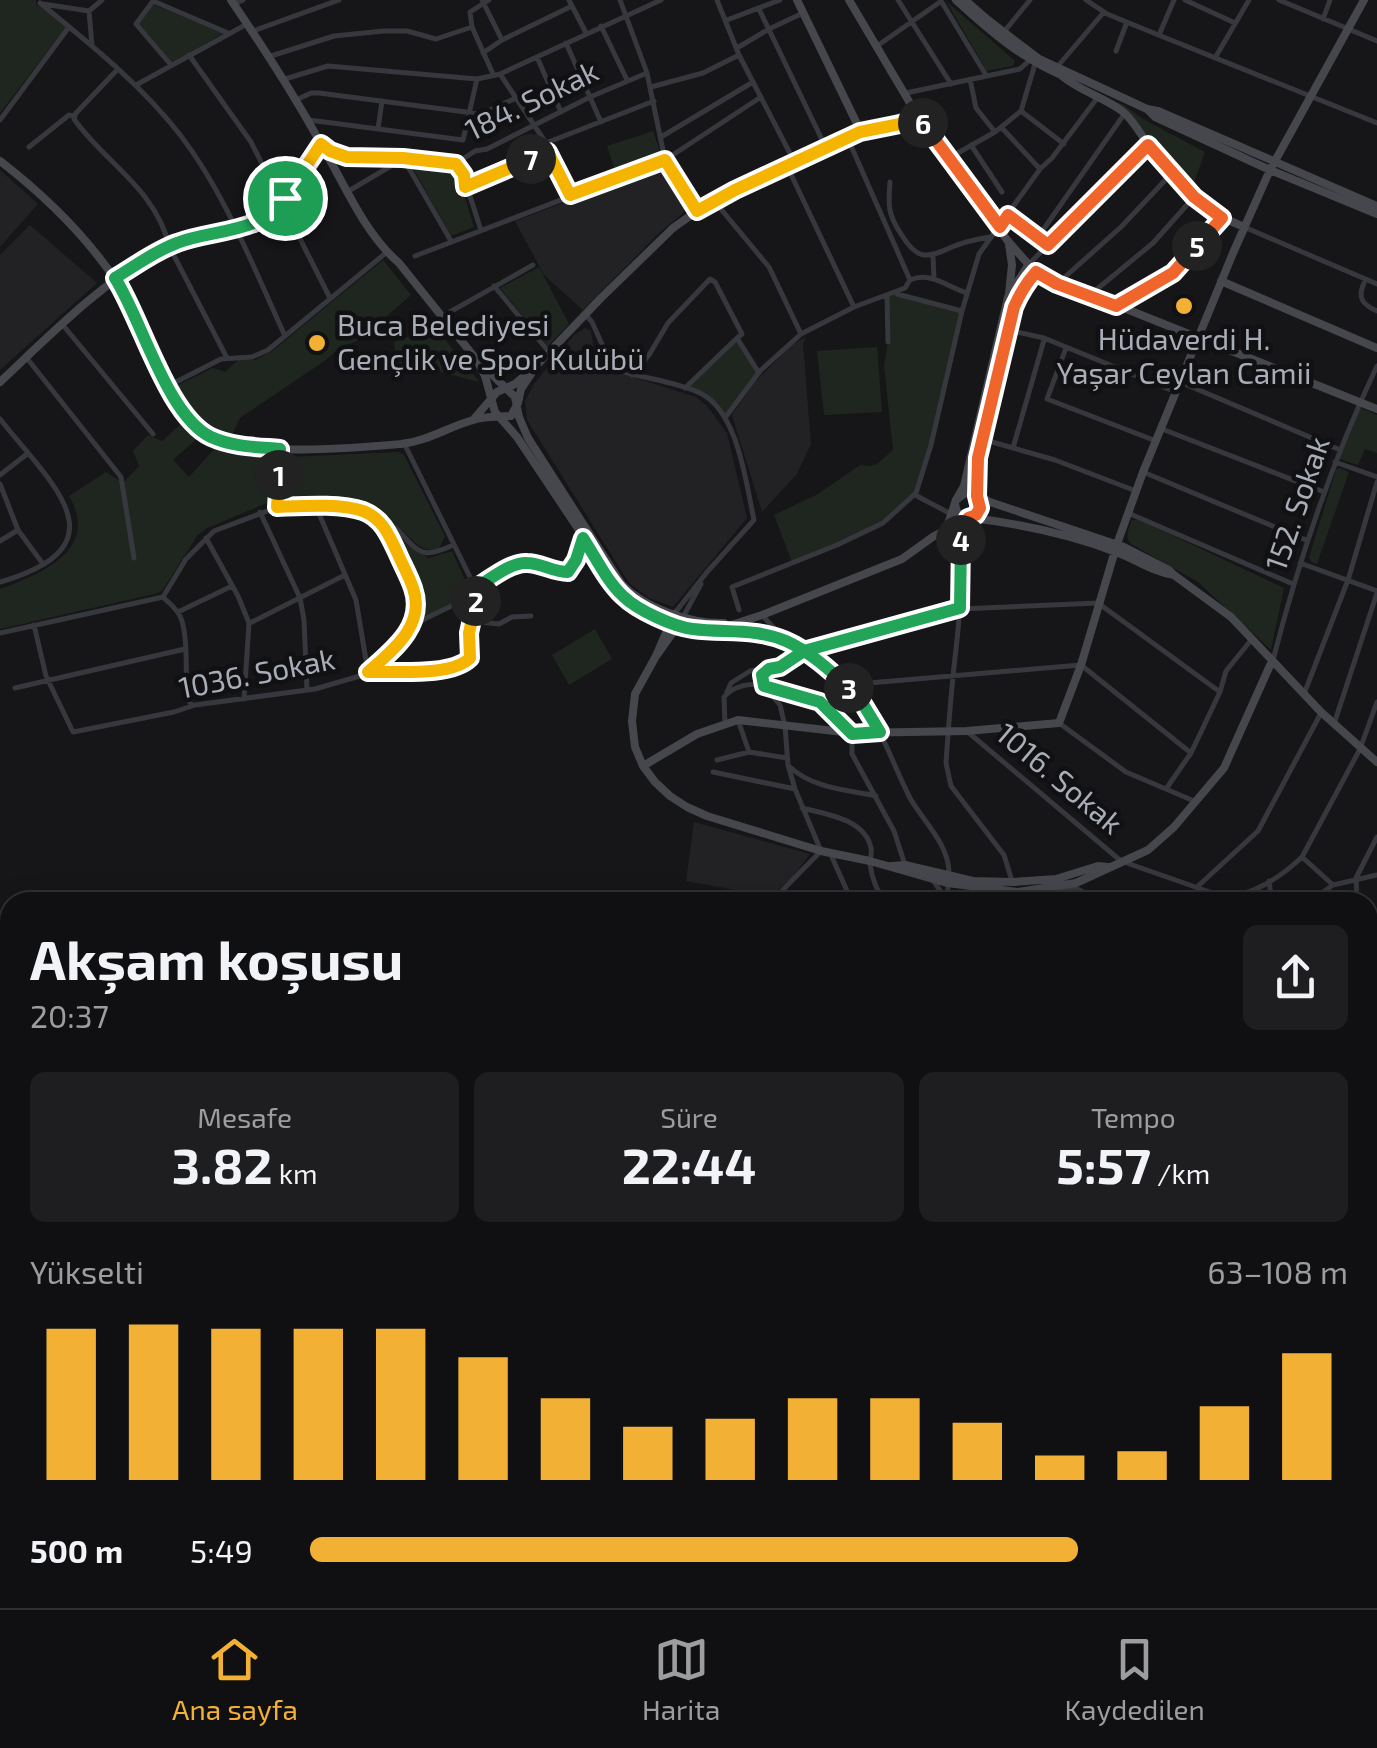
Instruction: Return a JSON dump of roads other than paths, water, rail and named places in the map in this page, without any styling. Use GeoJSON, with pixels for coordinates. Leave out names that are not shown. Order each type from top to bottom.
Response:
{"type":"FeatureCollection","features":[{"type":"Feature","properties":{"kind":"main road"},"geometry":{"type":"LineString","coordinates":[[797,0],[860,132]]}},
{"type":"Feature","properties":{"kind":"main road"},"geometry":{"type":"LineString","coordinates":[[849,0],[918,115],[1008,240],[1036,272],[1057,284],[1377,409]]}},
{"type":"Feature","properties":{"kind":"main road"},"geometry":{"type":"LineString","coordinates":[[956,0],[984,25],[1030,57],[1060,72],[1074,86],[1158,110],[1377,214]]}},
{"type":"Feature","properties":{"kind":"main road"},"geometry":{"type":"LineString","coordinates":[[965,0],[1030,57]]}},
{"type":"Feature","properties":{"kind":"main road"},"geometry":{"type":"LineString","coordinates":[[643,766],[697,734],[738,720],[852,734],[967,731],[1059,723],[1143,472],[1244,226],[1309,96],[1364,0]]}},
{"type":"Feature","properties":{"kind":"main road"},"geometry":{"type":"LineString","coordinates":[[236,2],[347,192],[387,252],[476,358],[515,397],[528,438],[621,583],[692,629],[716,630],[762,615],[902,558],[979,512],[976,473],[1008,330],[1021,291],[1036,272]]}},
{"type":"Feature","properties":{"kind":"main road"},"geometry":{"type":"LineString","coordinates":[[1100,91],[1125,113],[1194,197],[1222,218],[1244,226]]}},
{"type":"Feature","properties":{"kind":"main road"},"geometry":{"type":"LineString","coordinates":[[473,420],[497,392],[537,365],[673,228],[697,211],[860,132],[918,115]]}},
{"type":"Feature","properties":{"kind":"main road"},"geometry":{"type":"LineString","coordinates":[[0,382],[115,278],[183,240],[235,230],[282,204],[321,144]]}},
{"type":"Feature","properties":{"kind":"main road"},"geometry":{"type":"LineString","coordinates":[[0,162],[64,216],[115,278],[186,417],[207,435],[237,446],[280,449],[404,444],[473,420],[510,416],[537,365]]}},
{"type":"Feature","properties":{"kind":"main road"},"geometry":{"type":"LineString","coordinates":[[1272,166],[1377,206]]}},
{"type":"Feature","properties":{"kind":"main road"},"geometry":{"type":"LineString","coordinates":[[946,530],[964,486],[1008,296],[1012,265],[1008,240]]}},
{"type":"Feature","properties":{"kind":"main road"},"geometry":{"type":"LineString","coordinates":[[1008,296],[1029,264]]}},
{"type":"Feature","properties":{"kind":"main road"},"geometry":{"type":"LineString","coordinates":[[1222,281],[1377,348]]}},
{"type":"Feature","properties":{"kind":"main road"},"geometry":{"type":"LineString","coordinates":[[476,358],[492,406],[518,437],[623,596],[637,606],[676,619],[702,624],[734,623]]}},
{"type":"Feature","properties":{"kind":"main road"},"geometry":{"type":"LineString","coordinates":[[956,500],[965,492],[977,496],[1116,548],[1174,576],[1230,617],[1334,724],[1377,762]]}},
{"type":"Feature","properties":{"kind":"main road"},"geometry":{"type":"LineString","coordinates":[[956,500],[958,512],[968,518],[1038,527],[1116,548]]}},
{"type":"Feature","properties":{"kind":"main road"},"geometry":{"type":"LineString","coordinates":[[676,619],[640,684],[634,704],[634,739],[643,766],[662,789],[687,807],[825,852],[933,880],[1056,879],[1098,866],[1108,867]]}},
{"type":"Feature","properties":{"kind":"main road"},"geometry":{"type":"LineString","coordinates":[[1040,892],[1102,873],[1148,850],[1224,768],[1272,662]]}},
{"type":"Feature","properties":{"kind":"main road"},"geometry":{"type":"LineString","coordinates":[[888,866],[906,866],[997,892]]}},
{"type":"Feature","properties":{"kind":"street"},"geometry":{"type":"LineString","coordinates":[[40,2],[88,11],[102,0]]}},
{"type":"Feature","properties":{"kind":"street"},"geometry":{"type":"LineString","coordinates":[[135,86],[228,32],[339,0]]}},
{"type":"Feature","properties":{"kind":"street"},"geometry":{"type":"LineString","coordinates":[[620,0],[651,87],[665,160],[697,211]]}},
{"type":"Feature","properties":{"kind":"street"},"geometry":{"type":"LineString","coordinates":[[282,80],[328,66],[477,79],[536,58],[662,0]]}},
{"type":"Feature","properties":{"kind":"street"},"geometry":{"type":"LineString","coordinates":[[717,0],[854,307]]}},
{"type":"Feature","properties":{"kind":"street"},"geometry":{"type":"LineString","coordinates":[[726,20],[780,0]]}},
{"type":"Feature","properties":{"kind":"street"},"geometry":{"type":"LineString","coordinates":[[898,0],[951,84]]}},
{"type":"Feature","properties":{"kind":"street"},"geometry":{"type":"LineString","coordinates":[[877,46],[941,0],[986,76]]}},
{"type":"Feature","properties":{"kind":"street"},"geometry":{"type":"LineString","coordinates":[[1003,32],[1030,0]]}},
{"type":"Feature","properties":{"kind":"street"},"geometry":{"type":"LineString","coordinates":[[1086,0],[1158,36],[1377,123]]}},
{"type":"Feature","properties":{"kind":"street"},"geometry":{"type":"LineString","coordinates":[[1158,36],[1174,0]]}},
{"type":"Feature","properties":{"kind":"street"},"geometry":{"type":"LineString","coordinates":[[1184,0],[1235,23]]}},
{"type":"Feature","properties":{"kind":"street"},"geometry":{"type":"LineString","coordinates":[[1215,58],[1248,0]]}},
{"type":"Feature","properties":{"kind":"street"},"geometry":{"type":"LineString","coordinates":[[1279,0],[1377,41]]}},
{"type":"Feature","properties":{"kind":"street"},"geometry":{"type":"LineString","coordinates":[[1323,18],[1330,0]]}},
{"type":"Feature","properties":{"kind":"street"},"geometry":{"type":"LineString","coordinates":[[171,65],[136,24],[154,1],[228,32]]}},
{"type":"Feature","properties":{"kind":"street"},"geometry":{"type":"LineString","coordinates":[[502,40],[485,1],[470,12],[472,27],[497,74],[546,143],[570,195]]}},
{"type":"Feature","properties":{"kind":"street"},"geometry":{"type":"LineString","coordinates":[[40,2],[118,69],[164,115],[192,151],[285,336]]}},
{"type":"Feature","properties":{"kind":"street"},"geometry":{"type":"LineString","coordinates":[[484,53],[570,3],[586,33]]}},
{"type":"Feature","properties":{"kind":"street"},"geometry":{"type":"LineString","coordinates":[[759,9],[826,148]]}},
{"type":"Feature","properties":{"kind":"street"},"geometry":{"type":"LineString","coordinates":[[88,11],[92,44]]}},
{"type":"Feature","properties":{"kind":"street"},"geometry":{"type":"LineString","coordinates":[[1060,72],[1104,12]]}},
{"type":"Feature","properties":{"kind":"street"},"geometry":{"type":"LineString","coordinates":[[651,87],[703,73],[768,28],[803,13]]}},
{"type":"Feature","properties":{"kind":"street"},"geometry":{"type":"LineString","coordinates":[[1116,51],[1127,22]]}},
{"type":"Feature","properties":{"kind":"street"},"geometry":{"type":"LineString","coordinates":[[0,120],[69,26]]}},
{"type":"Feature","properties":{"kind":"street"},"geometry":{"type":"LineString","coordinates":[[601,26],[627,80]]}},
{"type":"Feature","properties":{"kind":"street"},"geometry":{"type":"LineString","coordinates":[[268,57],[334,36],[404,31],[436,39],[472,27]]}},
{"type":"Feature","properties":{"kind":"street"},"geometry":{"type":"LineString","coordinates":[[566,43],[601,122]]}},
{"type":"Feature","properties":{"kind":"street"},"geometry":{"type":"LineString","coordinates":[[188,55],[250,142],[330,298]]}},
{"type":"Feature","properties":{"kind":"street"},"geometry":{"type":"LineString","coordinates":[[906,93],[1012,70],[1030,57]]}},
{"type":"Feature","properties":{"kind":"street"},"geometry":{"type":"LineString","coordinates":[[948,158],[998,130],[1020,111],[1030,57]]}},
{"type":"Feature","properties":{"kind":"street"},"geometry":{"type":"LineString","coordinates":[[536,58],[561,112]]}},
{"type":"Feature","properties":{"kind":"street"},"geometry":{"type":"LineString","coordinates":[[74,116],[118,69]]}},
{"type":"Feature","properties":{"kind":"street","name":"184. Sokak"},"geometry":{"type":"LineString","coordinates":[[321,144],[347,157],[456,164],[475,151],[487,149],[647,73]]}},
{"type":"Feature","properties":{"kind":"street"},"geometry":{"type":"LineString","coordinates":[[306,120],[462,140],[477,79]]}},
{"type":"Feature","properties":{"kind":"street"},"geometry":{"type":"LineString","coordinates":[[970,79],[976,108],[1040,170]]}},
{"type":"Feature","properties":{"kind":"street"},"geometry":{"type":"LineString","coordinates":[[661,137],[753,82]]}},
{"type":"Feature","properties":{"kind":"street"},"geometry":{"type":"LineString","coordinates":[[739,610],[732,587],[883,523],[915,495],[978,254],[1100,91]]}},
{"type":"Feature","properties":{"kind":"street"},"geometry":{"type":"LineString","coordinates":[[295,101],[318,92],[481,114],[516,98]]}},
{"type":"Feature","properties":{"kind":"street"},"geometry":{"type":"LineString","coordinates":[[415,256],[665,160],[761,98]]}},
{"type":"Feature","properties":{"kind":"street"},"geometry":{"type":"LineString","coordinates":[[378,129],[382,101]]}},
{"type":"Feature","properties":{"kind":"street"},"geometry":{"type":"LineString","coordinates":[[546,143],[654,101]]}},
{"type":"Feature","properties":{"kind":"street"},"geometry":{"type":"LineString","coordinates":[[1020,111],[1064,144]]}},
{"type":"Feature","properties":{"kind":"street"},"geometry":{"type":"LineString","coordinates":[[1038,238],[1125,113]]}},
{"type":"Feature","properties":{"kind":"street"},"geometry":{"type":"LineString","coordinates":[[29,147],[69,115],[74,116]]}},
{"type":"Feature","properties":{"kind":"street"},"geometry":{"type":"LineString","coordinates":[[74,116],[141,191],[167,234],[226,358]]}},
{"type":"Feature","properties":{"kind":"street"},"geometry":{"type":"LineString","coordinates":[[847,138],[910,280]]}},
{"type":"Feature","properties":{"kind":"street"},"geometry":{"type":"LineString","coordinates":[[971,145],[1002,192]]}},
{"type":"Feature","properties":{"kind":"street"},"geometry":{"type":"LineString","coordinates":[[1029,264],[1148,145]]}},
{"type":"Feature","properties":{"kind":"street"},"geometry":{"type":"LineString","coordinates":[[465,187],[548,152]]}},
{"type":"Feature","properties":{"kind":"street"},"geometry":{"type":"LineString","coordinates":[[347,192],[403,158],[451,241]]}},
{"type":"Feature","properties":{"kind":"street"},"geometry":{"type":"LineString","coordinates":[[456,164],[464,175],[481,230]]}},
{"type":"Feature","properties":{"kind":"street"},"geometry":{"type":"LineString","coordinates":[[1057,284],[1121,227],[1172,173]]}},
{"type":"Feature","properties":{"kind":"street"},"geometry":{"type":"LineString","coordinates":[[890,182],[888,206],[896,227],[915,252],[932,255],[990,238]]}},
{"type":"Feature","properties":{"kind":"street"},"geometry":{"type":"LineString","coordinates":[[1091,295],[1153,244],[1194,197]]}},
{"type":"Feature","properties":{"kind":"street"},"geometry":{"type":"LineString","coordinates":[[714,202],[769,267],[801,334]]}},
{"type":"Feature","properties":{"kind":"street"},"geometry":{"type":"LineString","coordinates":[[1008,215],[1048,245]]}},
{"type":"Feature","properties":{"kind":"street"},"geometry":{"type":"LineString","coordinates":[[1116,306],[1173,273],[1222,218]]}},
{"type":"Feature","properties":{"kind":"street"},"geometry":{"type":"LineString","coordinates":[[1244,226],[1372,281],[1360,291],[1367,306],[1377,310]]}},
{"type":"Feature","properties":{"kind":"street"},"geometry":{"type":"LineString","coordinates":[[168,386],[222,359],[252,357],[268,350],[387,252]]}},
{"type":"Feature","properties":{"kind":"street"},"geometry":{"type":"LineString","coordinates":[[902,256],[915,252]]}},
{"type":"Feature","properties":{"kind":"street"},"geometry":{"type":"LineString","coordinates":[[932,255],[934,278]]}},
{"type":"Feature","properties":{"kind":"street"},"geometry":{"type":"LineString","coordinates":[[442,317],[534,265]]}},
{"type":"Feature","properties":{"kind":"street"},"geometry":{"type":"LineString","coordinates":[[725,418],[759,373],[801,334],[854,307],[905,288],[910,280],[926,276],[967,293]]}},
{"type":"Feature","properties":{"kind":"street"},"geometry":{"type":"LineString","coordinates":[[632,375],[650,355],[668,323],[710,279],[742,334],[684,388]]}},
{"type":"Feature","properties":{"kind":"street"},"geometry":{"type":"LineString","coordinates":[[494,286],[549,352]]}},
{"type":"Feature","properties":{"kind":"street"},"geometry":{"type":"LineString","coordinates":[[890,294],[962,311]]}},
{"type":"Feature","properties":{"kind":"street"},"geometry":{"type":"LineString","coordinates":[[888,342],[890,294]]}},
{"type":"Feature","properties":{"kind":"street"},"geometry":{"type":"LineString","coordinates":[[586,314],[610,362],[619,370],[707,398],[725,418],[736,442],[754,520],[707,572],[676,619]]}},
{"type":"Feature","properties":{"kind":"street"},"geometry":{"type":"LineString","coordinates":[[62,324],[153,434]]}},
{"type":"Feature","properties":{"kind":"street"},"geometry":{"type":"LineString","coordinates":[[1008,330],[1044,338],[1340,449]]}},
{"type":"Feature","properties":{"kind":"street"},"geometry":{"type":"LineString","coordinates":[[737,338],[759,373]]}},
{"type":"Feature","properties":{"kind":"street"},"geometry":{"type":"LineString","coordinates":[[1014,448],[1044,338]]}},
{"type":"Feature","properties":{"kind":"street"},"geometry":{"type":"LineString","coordinates":[[1066,348],[1046,399],[1156,442]]}},
{"type":"Feature","properties":{"kind":"street"},"geometry":{"type":"LineString","coordinates":[[26,358],[121,476],[134,558]]}},
{"type":"Feature","properties":{"kind":"street","name":"152. Sokak"},"geometry":{"type":"LineString","coordinates":[[1272,662],[1292,584],[1324,492],[1377,366]]}},
{"type":"Feature","properties":{"kind":"street"},"geometry":{"type":"LineString","coordinates":[[0,418],[65,503],[70,530],[64,546],[43,564],[2,582],[0,573]]}},
{"type":"Feature","properties":{"kind":"street"},"geometry":{"type":"LineString","coordinates":[[1162,428],[1324,492]]}},
{"type":"Feature","properties":{"kind":"street"},"geometry":{"type":"LineString","coordinates":[[982,442],[1055,460],[1136,491]]}},
{"type":"Feature","properties":{"kind":"street"},"geometry":{"type":"LineString","coordinates":[[316,507],[356,600],[368,672],[429,670],[464,664],[470,658],[469,633],[476,602],[453,544],[404,444]]}},
{"type":"Feature","properties":{"kind":"street"},"geometry":{"type":"LineString","coordinates":[[277,507],[280,449]]}},
{"type":"Feature","properties":{"kind":"street"},"geometry":{"type":"LineString","coordinates":[[0,475],[28,454]]}},
{"type":"Feature","properties":{"kind":"street"},"geometry":{"type":"LineString","coordinates":[[1304,694],[1348,580],[1377,480],[1335,462]]}},
{"type":"Feature","properties":{"kind":"street"},"geometry":{"type":"LineString","coordinates":[[1143,472],[1307,540]]}},
{"type":"Feature","properties":{"kind":"street"},"geometry":{"type":"LineString","coordinates":[[0,484],[18,530],[43,564]]}},
{"type":"Feature","properties":{"kind":"street"},"geometry":{"type":"LineString","coordinates":[[915,495],[951,514]]}},
{"type":"Feature","properties":{"kind":"street"},"geometry":{"type":"LineString","coordinates":[[0,633],[163,598],[186,558],[214,531],[277,507],[359,510],[374,517],[384,526],[413,588],[416,608],[412,625]]}},
{"type":"Feature","properties":{"kind":"street"},"geometry":{"type":"LineString","coordinates":[[260,512],[300,598],[307,690]]}},
{"type":"Feature","properties":{"kind":"street"},"geometry":{"type":"LineString","coordinates":[[1128,513],[1292,584]]}},
{"type":"Feature","properties":{"kind":"street"},"geometry":{"type":"LineString","coordinates":[[968,518],[961,537],[960,608],[946,763],[951,786],[1004,854],[1017,892]]}},
{"type":"Feature","properties":{"kind":"street"},"geometry":{"type":"LineString","coordinates":[[384,526],[396,528],[414,547],[428,554],[453,544]]}},
{"type":"Feature","properties":{"kind":"street"},"geometry":{"type":"LineString","coordinates":[[0,541],[18,530]]}},
{"type":"Feature","properties":{"kind":"street"},"geometry":{"type":"LineString","coordinates":[[946,530],[960,577]]}},
{"type":"Feature","properties":{"kind":"street"},"geometry":{"type":"LineString","coordinates":[[206,538],[249,623],[244,698]]}},
{"type":"Feature","properties":{"kind":"street"},"geometry":{"type":"LineString","coordinates":[[412,625],[516,564],[528,562],[568,572],[583,538]]}},
{"type":"Feature","properties":{"kind":"street"},"geometry":{"type":"LineString","coordinates":[[1300,563],[1377,592],[1334,724]]}},
{"type":"Feature","properties":{"kind":"street"},"geometry":{"type":"LineString","coordinates":[[249,623],[345,575]]}},
{"type":"Feature","properties":{"kind":"street"},"geometry":{"type":"LineString","coordinates":[[178,612],[232,586]]}},
{"type":"Feature","properties":{"kind":"street"},"geometry":{"type":"LineString","coordinates":[[163,598],[178,612],[182,622],[187,699],[195,706]]}},
{"type":"Feature","properties":{"kind":"street"},"geometry":{"type":"LineString","coordinates":[[725,724],[722,700],[732,683],[750,671],[780,667],[804,651],[960,608],[1098,603],[1220,692]]}},
{"type":"Feature","properties":{"kind":"street"},"geometry":{"type":"LineString","coordinates":[[762,615],[785,640]]}},
{"type":"Feature","properties":{"kind":"street"},"geometry":{"type":"LineString","coordinates":[[472,621],[499,624],[512,617],[531,616]]}},
{"type":"Feature","properties":{"kind":"street","name":"1036. Sokak"},"geometry":{"type":"LineString","coordinates":[[34,625],[48,681],[73,732],[347,680],[368,672],[397,647],[412,625]]}},
{"type":"Feature","properties":{"kind":"street"},"geometry":{"type":"LineString","coordinates":[[716,630],[785,640],[846,685],[863,704],[910,797],[940,842],[948,864],[947,892]]}},
{"type":"Feature","properties":{"kind":"street"},"geometry":{"type":"LineString","coordinates":[[1166,790],[1191,753],[1226,671],[1252,639]]}},
{"type":"Feature","properties":{"kind":"street"},"geometry":{"type":"LineString","coordinates":[[15,688],[185,650]]}},
{"type":"Feature","properties":{"kind":"street"},"geometry":{"type":"LineString","coordinates":[[846,685],[1081,665],[1191,753]]}},
{"type":"Feature","properties":{"kind":"street"},"geometry":{"type":"LineString","coordinates":[[769,669],[762,675],[764,686],[780,706],[795,789],[846,892]]}},
{"type":"Feature","properties":{"kind":"street"},"geometry":{"type":"LineString","coordinates":[[728,692],[745,685],[764,686],[820,702],[852,734],[852,754],[894,831],[906,866]]}},
{"type":"Feature","properties":{"kind":"street"},"geometry":{"type":"LineString","coordinates":[[1246,892],[1302,857],[1360,749],[1377,702]]}},
{"type":"Feature","properties":{"kind":"street"},"geometry":{"type":"LineString","coordinates":[[1196,887],[1258,831],[1322,712]]}},
{"type":"Feature","properties":{"kind":"street"},"geometry":{"type":"LineString","coordinates":[[738,720],[749,752]]}},
{"type":"Feature","properties":{"kind":"street"},"geometry":{"type":"LineString","coordinates":[[1059,723],[1126,772],[1196,802]]}},
{"type":"Feature","properties":{"kind":"street","name":"1016. Sokak"},"geometry":{"type":"LineString","coordinates":[[967,731],[1121,861]]}},
{"type":"Feature","properties":{"kind":"street"},"geometry":{"type":"LineString","coordinates":[[717,760],[749,752],[788,762],[799,776],[812,782],[876,796]]}},
{"type":"Feature","properties":{"kind":"street"},"geometry":{"type":"LineString","coordinates":[[713,772],[795,789]]}},
{"type":"Feature","properties":{"kind":"street"},"geometry":{"type":"LineString","coordinates":[[802,808],[852,823],[862,833],[871,846],[873,884],[878,892]]}},
{"type":"Feature","properties":{"kind":"street"},"geometry":{"type":"LineString","coordinates":[[1357,892],[1356,878],[1377,837]]}},
{"type":"Feature","properties":{"kind":"street"},"geometry":{"type":"LineString","coordinates":[[1148,850],[1143,862],[1157,874]]}},
{"type":"Feature","properties":{"kind":"street"},"geometry":{"type":"LineString","coordinates":[[788,892],[825,852]]}},
{"type":"Feature","properties":{"kind":"street"},"geometry":{"type":"LineString","coordinates":[[1302,857],[1333,884]]}},
{"type":"Feature","properties":{"kind":"street"},"geometry":{"type":"LineString","coordinates":[[1121,861],[1212,892]]}},
{"type":"Feature","properties":{"kind":"street"},"geometry":{"type":"LineString","coordinates":[[1322,892],[1333,884],[1377,874]]}},
{"type":"Feature","properties":{"kind":"street"},"geometry":{"type":"LineString","coordinates":[[1089,878],[1089,892]]}},
{"type":"Feature","properties":{"kind":"street"},"geometry":{"type":"LineString","coordinates":[[933,880],[941,892]]}},
{"type":"Feature","properties":{"kind":"street"},"geometry":{"type":"LineString","coordinates":[[1269,881],[1271,892]]}},
{"type":"Feature","properties":{"kind":"street"},"geometry":{"type":"LineString","coordinates":[[1058,887],[1082,892]]}},
{"type":"Feature","properties":{"kind":"place","name":"Hüdaverdi H. Yaşar Ceylan Camii"},"geometry":{"type":"Point","coordinates":[1184,306]}},
{"type":"Feature","properties":{"kind":"place","name":"Buca Belediyesi Gençlik ve Spor Kulübü"},"geometry":{"type":"Point","coordinates":[317,343]}}]}
